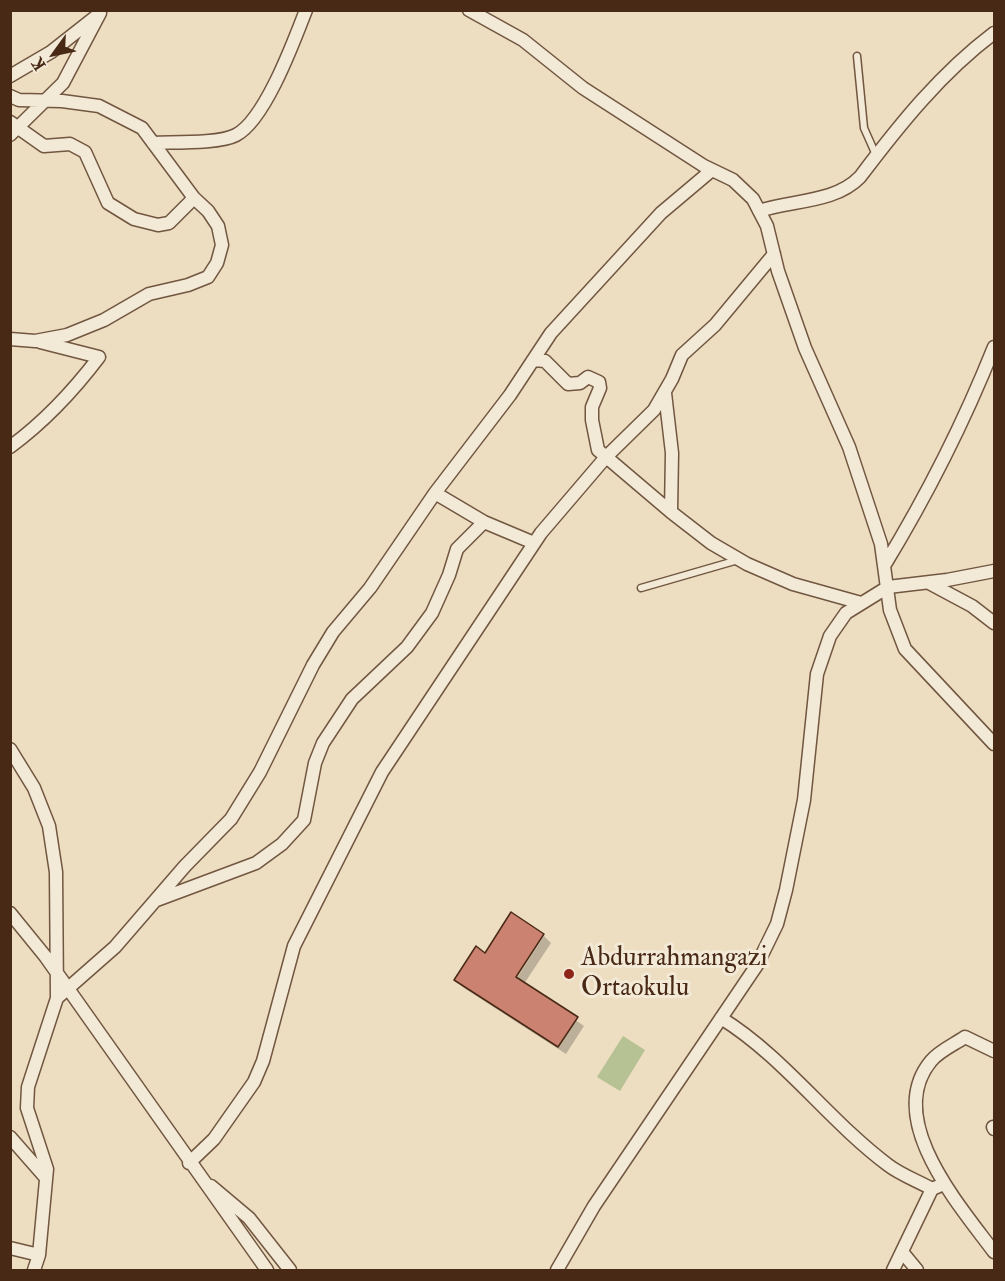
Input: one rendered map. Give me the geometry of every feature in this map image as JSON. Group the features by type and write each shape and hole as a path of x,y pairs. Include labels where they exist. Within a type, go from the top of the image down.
{"street":[{"path":"153,143 196,142 236,135 255,117 273,86 306,10"},
{"path":"469,10 523,40 583,88 712,170 733,180 753,199 766,226 805,348 849,447 881,544 890,610 905,648 994,744"},
{"path":"102,12 63,83 13,128 44,146 70,144 85,152 108,203 134,219 158,225 169,223 194,198"},
{"path":"10,76 51,52 102,12"},
{"path":"759,211 842,191 855,183 931,89 964,56 994,33"},
{"path":"10,96 99,106 142,128 194,198 208,211 218,226 222,245 217,263 208,277 188,285 149,294 104,320 67,335 35,341"},
{"path":"57,998 115,948 231,819 260,772 313,665 333,632 370,588 435,493 551,333 661,213 712,170"},
{"path":"193,1168 254,1082 263,1061 294,946 382,772 534,543 606,457 654,410 665,393 682,355 715,325 774,254"},
{"path":"10,339 35,341 99,357 82,380 37,426 10,447"},
{"path":"884,566 904,533 980,384 994,347"},
{"path":"533,360 545,361 568,384 580,383 588,377 599,382 600,388 592,407 593,433 598,450 711,543 739,560 793,584 861,603"},
{"path":"665,393 672,453 671,512"},
{"path":"435,493 484,522 534,543"},
{"path":"156,900 256,863 282,844 304,820 315,763 323,744 352,699 414,639 432,613 450,575 457,549 484,522"},
{"path":"557,1270 594,1206 760,959 777,924 804,801 820,661 837,624 861,603 888,587 994,571"},
{"path":"929,582 972,606 994,623"},
{"path":"10,749 34,788 49,825 56,872 57,998 28,1087 27,1108 47,1169 39,1255 34,1270"},
{"path":"10,914 57,974 267,1270"},
{"path":"721,1018 740,1030 773,1058 859,1142 890,1167 938,1187"},
{"path":"994,1051 965,1037 932,1060 919,1082 914,1102 938,1187 994,1252"},
{"path":"13,1143 46,1178"},
{"path":"193,1168 249,1218 290,1270"},
{"path":"893,1270 903,1253 906,1241 938,1187"},
{"path":"10,1248 39,1255"},
{"path":"903,1253 917,1270"}],"lane":[{"path":"857,56 864,128 876,155"},
{"path":"642,588 739,560"}],"green space":[{"path":"623,1036 645,1050 620,1091 597,1077"}],"building":[{"path":"511,912 544,934 516,977 578,1017 558,1047 454,980 476,946 485,953"}],"place":[{"name":"Abdurrahmangazi Ortaokulu","path":"569,974"}]}
